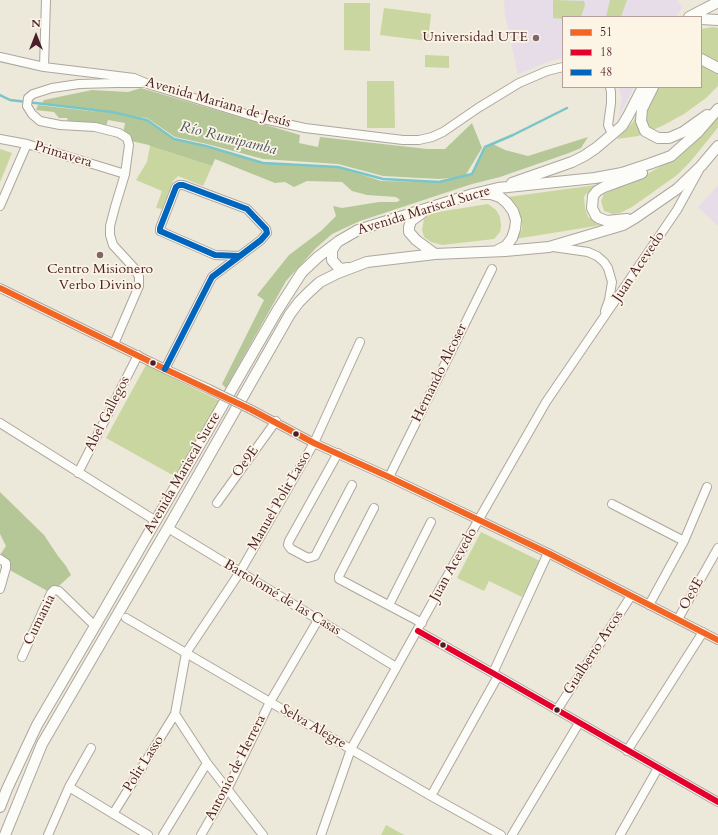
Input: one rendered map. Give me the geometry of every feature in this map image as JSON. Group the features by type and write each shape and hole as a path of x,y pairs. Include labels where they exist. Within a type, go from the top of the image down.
{"main road":[{"path":"690,16 718,2"},
{"path":"702,18 718,20"},
{"path":"702,60 718,68"},
{"path":"498,188 584,156 622,126 642,88"},
{"path":"652,88 642,109 641,121 645,131 658,138 669,138 683,132 718,108"},
{"name":"Avenida Mariscal Sucre","path":"0,807 37,725 277,311 302,272 318,257 339,241 358,230 473,194 498,188 563,182 615,175 671,156 698,132 718,108"},
{"name":"Avenida Mariscal Sucre","path":"5,835 42,744 168,528 290,314 299,302 320,282 348,268 368,262 435,254 488,252 549,247 623,225 677,189 717,148"},
{"path":"635,218 607,221 599,218 596,216 592,208 592,196 601,189 643,172 671,156"},
{"path":"473,194 491,194 500,197 508,203 516,220 512,238 506,246 499,250 488,252"},
{"path":"428,208 411,221 409,232 416,240 435,254"},
{"path":"339,241 332,250 332,260 338,267 342,269 348,268"}],"street":[{"path":"44,67 46,0"},
{"name":"Avenida Mariana de Jesús","path":"0,56 44,67 134,78 148,84 259,118 305,128 403,140 418,140 432,137 443,132 478,108 519,83 547,71 562,67"},
{"path":"114,344 139,286 139,277 135,269 113,245 110,235 110,226 125,174 129,145 127,138 119,133 95,127 60,125 40,121 32,114 28,102 38,92 52,88 79,84 148,84"},
{"path":"610,88 612,92 608,126 612,134"},
{"name":"Primavera","path":"0,139 27,144 125,174"},
{"path":"0,206 27,144"},
{"name":"Avenida Mariscal Sucre","path":"677,210 701,166"},
{"path":"165,369 212,277 240,256 266,236 266,229 247,209 184,185 179,185 176,187 160,231 215,255 240,256"},
{"name":"Juan Acevedo","path":"321,835 351,749 479,519 546,402 600,325 677,210"},
{"name":"Juan Acevedo","path":"549,247 588,252 597,256 608,268 612,282 611,292 600,325"},
{"name":"Hernando Alcoser","path":"389,477 492,269"},
{"path":"0,288 138,356 276,421 314,442 548,552 718,640"},
{"name":"Manuel Polit Lasso","path":"186,653 240,572 314,442 360,342"},
{"name":"Abel Gallegos","path":"78,473 138,356"},
{"name":"Oe9E","path":"217,503 276,421"},
{"path":"0,423 156,521"},
{"path":"338,453 289,541 288,545 291,549 308,558 314,556 352,485"},
{"path":"649,604 684,541 707,487"},
{"path":"612,504 684,541"},
{"path":"374,508 339,577 340,580 389,604 422,623"},
{"path":"389,604 431,522"},
{"name":"Bartolomé de las Casas","path":"168,528 396,667"},
{"name":"Oe8E","path":"678,619 718,548"},
{"path":"431,796 496,674 548,552"},
{"path":"0,560 6,563 0,588"},
{"name":"Cumania","path":"22,657 51,593 54,590 59,591 95,626"},
{"name":"Gualberto Arcos","path":"557,710 631,596"},
{"name":"Selva Alegre","path":"126,618 431,796 501,835"},
{"path":"270,702 318,620"},
{"path":"418,631 496,674 718,802"},
{"path":"628,751 703,632"},
{"name":"Polit Lasso","path":"114,814 176,714 186,653"},
{"name":"Antonio de Herrera","path":"201,835 227,790 270,702"},
{"path":"176,714 207,763 263,835"},
{"path":"512,835 579,723"},
{"path":"48,835 69,787 91,748"},
{"path":"163,835 207,763"},
{"path":"620,835 658,768"},
{"path":"69,787 148,835"}],"shaded area":[{"name":"Universidad UTE","path":"504,0 677,0 682,8 676,16 562,16 562,58 550,61 518,74 505,15"},
{"path":"618,88 634,88 618,119 622,97"},
{"path":"718,185 718,226 698,207"}],"green space":[{"path":"553,0 584,1 585,5 581,16 562,16 562,19 553,18"},
{"path":"610,0 627,0 621,16 606,16"},
{"path":"344,3 370,3 370,51 344,50"},
{"path":"384,8 431,14 428,41 380,35"},
{"path":"713,27 718,28 718,86 706,98 684,114 662,126 638,136 617,139 633,122 650,88 702,88 702,29"},
{"path":"425,55 449,56 449,68 425,67"},
{"path":"367,81 394,81 395,128 367,128"},
{"path":"141,88 300,135 299,143 318,147 320,137 427,149 445,149 472,123 482,148 465,176 472,174 484,149 493,144 505,150 528,156 588,137 581,148 569,153 500,177 472,184 360,221 332,234 316,248 286,281 226,388 222,384 264,300 257,295 289,255 321,231 336,216 333,206 342,208 379,202 397,202 400,200 396,197 367,195 352,191 342,182 307,181 294,187 285,182 275,183 215,159 212,166 149,145 131,141 123,134 125,123 108,120 105,129 69,124 67,118 59,118 54,112 36,110 38,105 98,112 42,103 44,100 92,90 128,92","holes":["120,114 147,118 175,137 263,159 338,164 383,176 439,179 461,177 439,182 381,181 338,167 263,163 205,146 174,139 145,120"]},
{"path":"718,116 718,127 716,130 690,162 677,175 632,207 620,213 613,214 604,211 601,201 604,194 651,172 664,164"},
{"path":"150,146 212,166 203,186 178,176 173,181 162,209 156,208 162,191 136,180 147,162"},
{"path":"0,149 12,153 0,182"},
{"path":"596,185 584,197 585,208 588,217 602,225 515,239 522,230 522,221 519,210 508,197"},
{"path":"488,204 496,210 500,217 500,232 494,239 442,245 431,242 424,237 422,230 424,219 432,213"},
{"path":"146,365 220,401 176,477 106,438"},
{"path":"0,492 44,535 71,575 51,593 6,568 0,559 0,555 6,546 0,534"},
{"path":"481,532 540,561 522,597 489,581 484,591 457,578"},
{"path":"386,825 404,835 381,835"}],"waterway":[{"name":"Río Rumipamba","path":"0,95 10,100 112,112 147,120 174,139 206,146 263,163 338,167 383,179 439,182 472,174 485,147 567,108"}],"transit line":[{"name":"48","path":"165,369 212,277 261,240 267,233 266,229 247,209 183,185 176,187 160,231 215,255 240,256"},
{"name":"51","path":"0,288 250,409 314,443 548,553 718,640"},
{"name":"18","path":"418,631 718,802"}],"place":[{"name":"Universidad UTE","path":"536,38"},
{"name":"Centro Misionero Verbo Divino","path":"100,255"}]}
